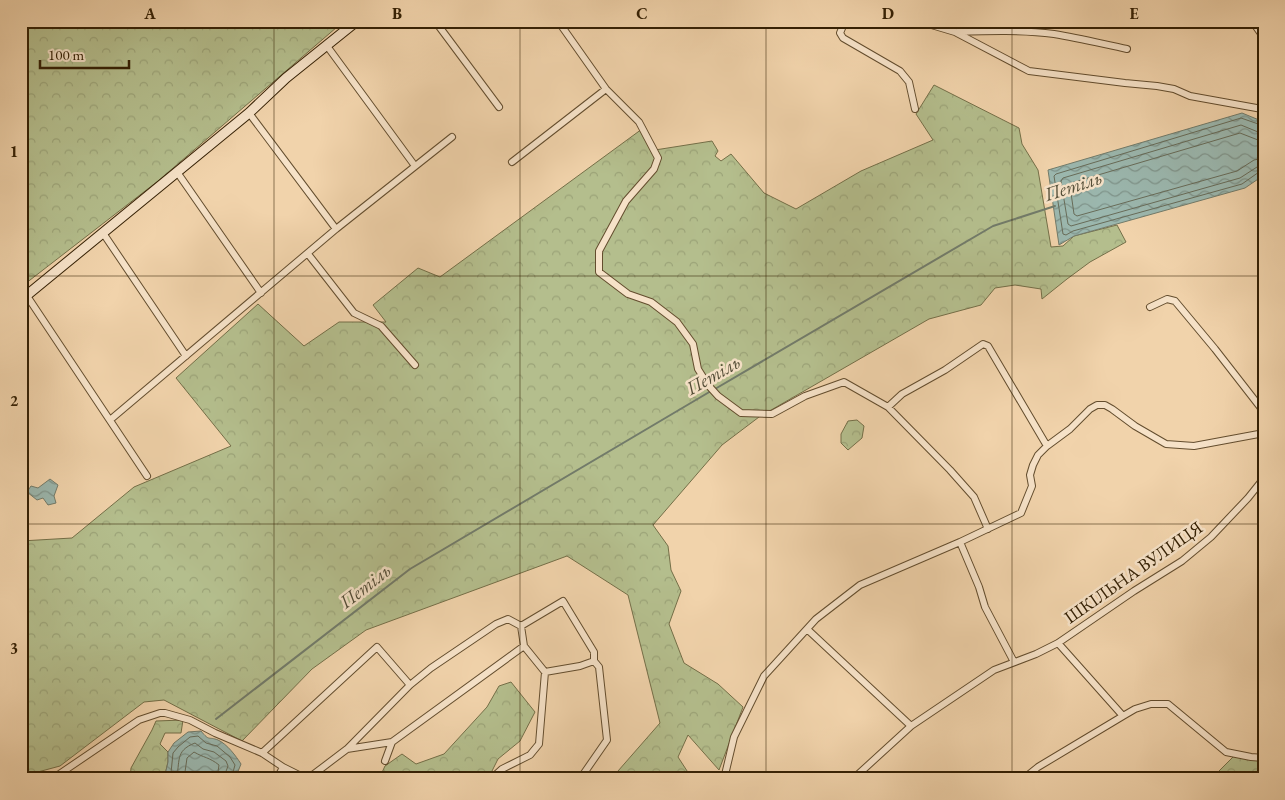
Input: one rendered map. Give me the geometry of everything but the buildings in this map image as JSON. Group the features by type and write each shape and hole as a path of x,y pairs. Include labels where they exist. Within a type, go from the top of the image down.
{"street":[{"path":"147,476 24,298 249,113 286,78 357,21"},
{"path":"435,21 498,107"},
{"path":"558,21 606,89 639,122 658,158 654,169 626,202 599,252 599,272 628,294 651,302 677,322 693,344 698,369 708,385 718,396 742,413 772,414 805,396 844,382 888,407 974,497 988,529"},
{"path":"845,21 840,33 843,38 900,72 909,82 915,109"},
{"path":"918,21 955,32 1029,70 1157,86 1174,89 1190,96 1263,110 1264,101"},
{"path":"1252,21 1264,38"},
{"path":"955,32 1003,31 1052,34 1126,49"},
{"path":"327,46 415,166"},
{"path":"512,162 606,89"},
{"path":"249,113 336,229"},
{"path":"110,420 336,229 452,137"},
{"path":"177,172 262,293"},
{"path":"103,233 186,356"},
{"path":"308,254 354,313 380,326 415,365"},
{"path":"1150,307 1167,299 1176,300 1264,412"},
{"path":"888,407 902,394 946,370 983,344 988,346 1047,446"},
{"path":"724,779 734,737 764,676 816,619 860,584 960,542 1021,513 1032,486 1030,475 1038,455 1097,405 1105,405 1135,426 1166,444 1194,446 1264,433"},
{"name":"ШКІЛЬНА ВУЛИЦЯ","path":"853,779 911,726 994,670 1036,654 1058,643 1182,561 1211,537 1264,478"},
{"path":"960,542 979,587 985,607 1014,662"},
{"path":"521,626 563,601 594,652 594,661 599,667 608,740 580,779"},
{"path":"44,779 58,776 139,720 160,713 190,720 262,753 303,777 310,776 347,749 410,685 431,668 496,624 508,620 521,626"},
{"path":"491,779 502,769 530,755 539,744 545,672 524,646 521,626"},
{"path":"807,629 911,726"},
{"name":"ШКІЛЬНА ВУЛИЦЯ","path":"1058,643 1123,716"},
{"path":"262,753 376,646 410,685"},
{"path":"347,749 392,742 524,646"},
{"path":"545,672 580,666 594,661"},
{"path":"1023,779 1038,767 1134,709 1151,704 1168,704 1226,752 1264,758"},
{"path":"385,761 392,742"},
{"path":"277,779 283,767"}],"green space":[{"path":"21,21 344,21 158,181 21,287"},
{"path":"934,85 1019,128 1022,144 1038,170 1051,247 1063,246 1074,236 1117,225 1126,242 1090,262 1042,299 1041,289 1015,285 995,288 981,305 929,319 759,417 722,445 653,525 668,546 671,570 681,591 669,624 684,663 718,684 743,707 719,770 688,735 678,757 691,777 690,779 611,779 660,723 628,595 567,556 366,630 312,669 242,741 164,700 144,702 60,766 21,775 21,541 72,538 134,487 231,446 176,378 258,304 304,346 339,322 386,322 373,305 418,268 440,277 642,129 655,150 712,141 718,151 715,156 721,161 731,154 764,193 796,209 861,171 933,140 916,114"},
{"path":"857,420 864,426 862,438 848,450 841,443 841,434 848,421"},
{"path":"511,682 535,712 520,741 498,759 488,779 379,779 385,766 402,754 416,764 444,754 487,707 499,686"},
{"path":"183,720 181,733 165,733 160,744 168,752 164,779 130,779 131,768 156,721"},
{"path":"1234,756 1264,762 1264,779 1211,779"}],"water":[{"path":"1242,113 1264,122 1264,175 1245,188 1074,236 1059,245 1048,170"},
{"path":"50,479 58,485 54,496 56,503 48,505 43,498 37,500 27,492 31,486 38,488"},
{"path":"201,731 208,738 225,744 237,757 241,764 235,779 164,779 168,752 174,743 188,732"}],"waterway":[{"name":"Петіль","path":"715,389 993,226 1055,206"},
{"name":"Петіль","path":"216,719 410,569 711,391"}]}
